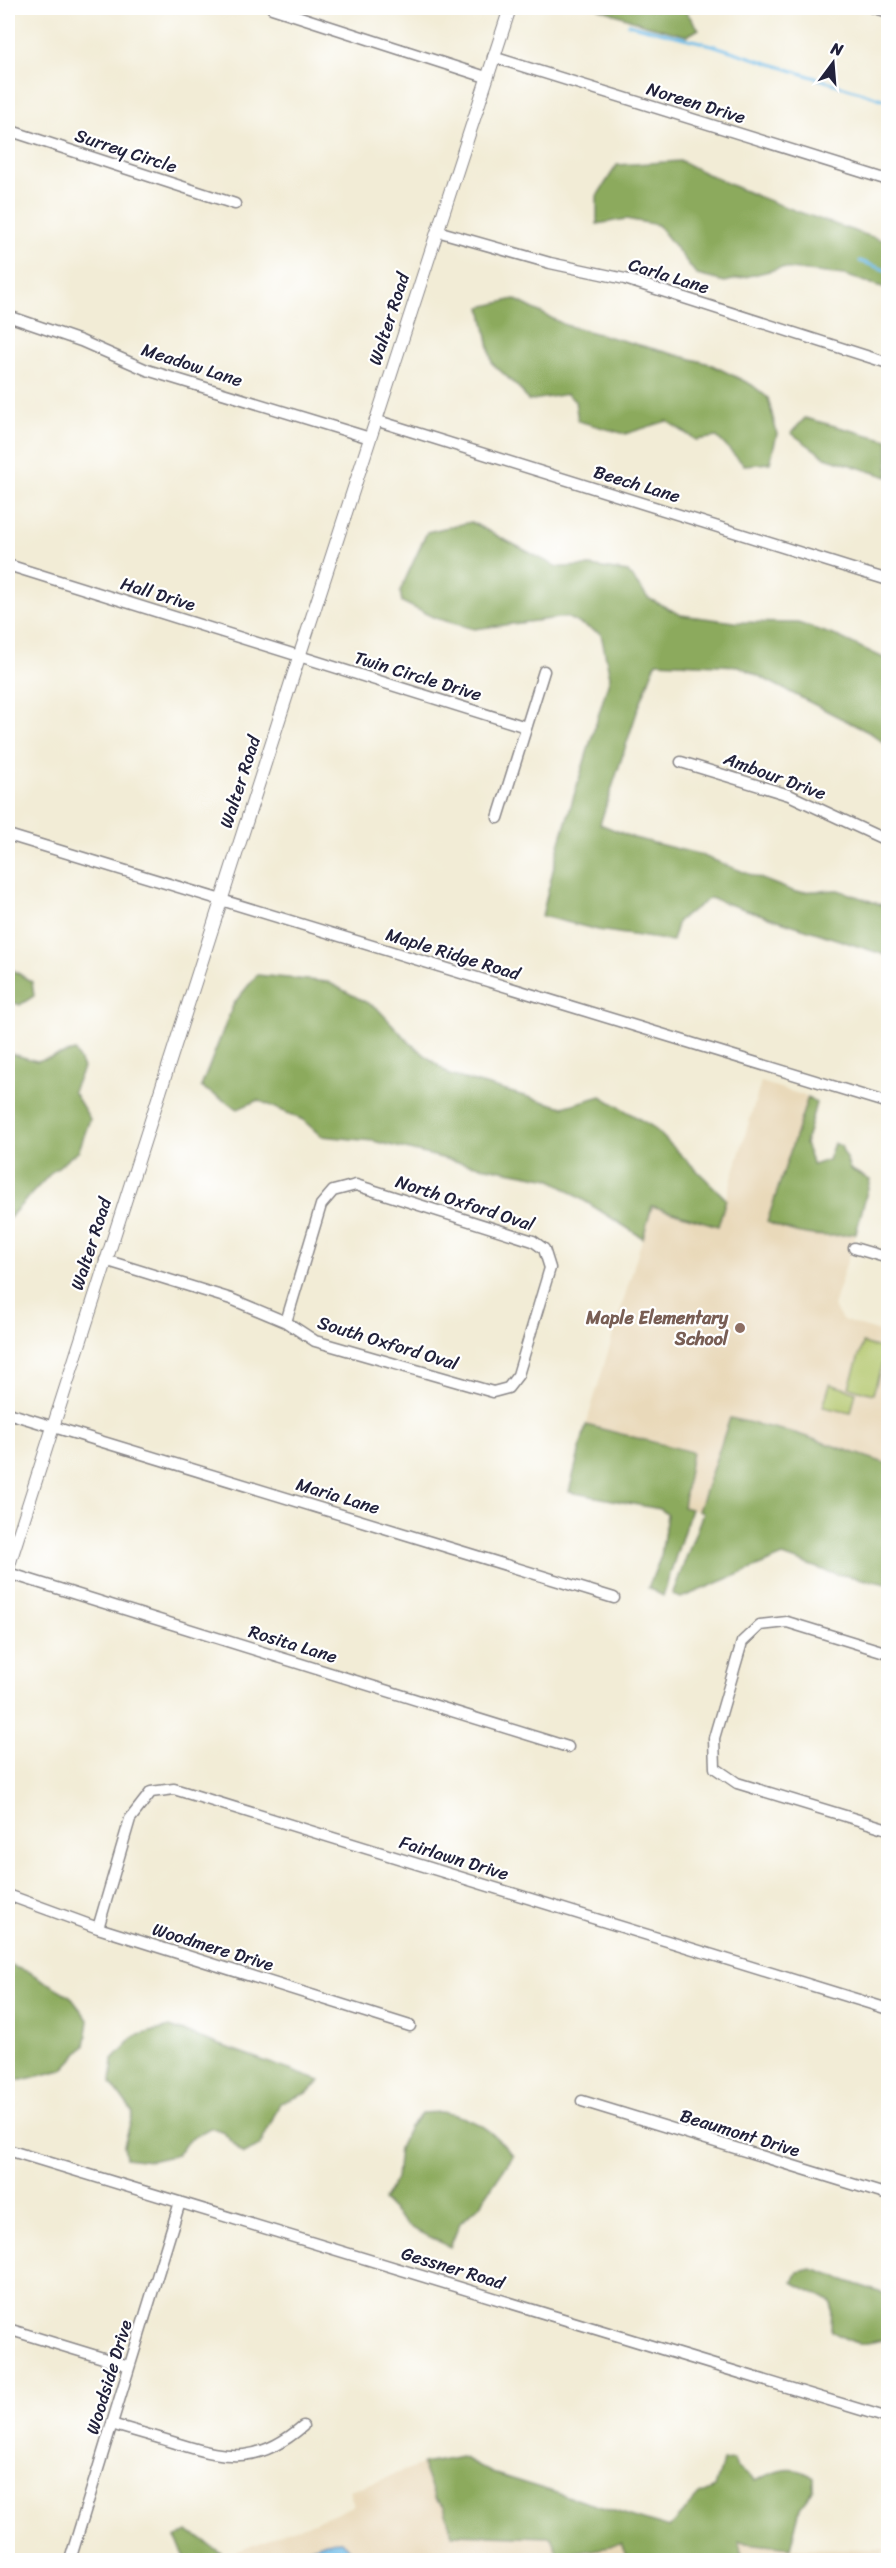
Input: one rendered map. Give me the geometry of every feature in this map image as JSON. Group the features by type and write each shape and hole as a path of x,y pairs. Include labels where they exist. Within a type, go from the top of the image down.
{"street":[{"path":"272,8 486,77"},
{"name":"Walter Road","path":"8,1568 375,420 510,8"},
{"path":"874,8 888,12"},
{"name":"Noreen Drive","path":"493,57 888,180"},
{"name":"Surrey Circle","path":"8,130 235,204"},
{"name":"Carla Lane","path":"437,231 550,263 625,279 888,363"},
{"name":"Meadow Lane","path":"8,316 81,341 147,370 370,438"},
{"name":"Beech Lane","path":"375,420 888,580"},
{"name":"Hall Drive","path":"8,565 300,654"},
{"name":"Twin Circle Drive","path":"300,654 526,727"},
{"path":"498,818 544,671"},
{"name":"Ambour Drive","path":"681,762 789,795 888,841"},
{"name":"Maple Ridge Road","path":"8,835 888,1103"},
{"name":"North Oxford Oval","path":"286,1322 321,1204 333,1191 356,1185 533,1241 544,1249 550,1268 518,1375 508,1388 493,1392"},
{"path":"854,1248 888,1258"},
{"name":"South Oxford Oval","path":"105,1260 231,1299 286,1322 315,1341 493,1392"},
{"name":"Maria Lane","path":"8,1413 614,1598"},
{"name":"Rosita Lane","path":"8,1573 568,1747"},
{"path":"888,1653 787,1622 760,1625 742,1642 714,1738 715,1768 737,1783 888,1829"},
{"name":"Fairlawn Drive","path":"98,1928 130,1819 151,1792 174,1790 888,2009"},
{"name":"Woodmere Drive","path":"8,1895 98,1928 410,2026"},
{"name":"Beaumont Drive","path":"582,2101 888,2195"},
{"name":"Gessner Road","path":"8,2150 888,2418"},
{"name":"Woodside Drive","path":"70,2560 180,2202"},
{"path":"8,2329 129,2366"},
{"path":"112,2424 198,2450 232,2457 259,2453 275,2447 303,2426"}],"shaded area":[{"name":"Maple Elementary School","path":"761,1082 808,1097 770,1210 856,1233 833,1306 842,1320 888,1335 888,1567 683,1507 692,1452 586,1425 652,1206 718,1225"},
{"path":"422,2464 435,2499 444,2507 452,2534 551,2537 558,2555 622,2544 629,2560 214,2560 335,2514 354,2505 349,2491"},
{"path":"737,2542 790,2548 884,2549 881,2560 745,2560"}],"green space":[{"path":"598,8 683,8 699,29 687,36 646,25"},
{"path":"681,161 757,196 888,242 888,289 844,275 781,268 725,282 697,275 658,225 626,219 597,224 597,196 617,165"},
{"path":"514,299 565,325 710,364 752,385 768,398 777,434 770,463 744,465 717,437 696,440 667,421 625,434 578,421 575,401 567,394 528,401 521,390 492,363 481,307"},
{"path":"805,418 888,440 888,477 825,457 791,433"},
{"path":"471,522 557,567 590,566 628,572 648,598 681,615 735,622 798,623 839,637 888,660 888,746 872,734 739,666 656,662 600,824 634,838 698,854 795,892 838,890 888,907 888,956 710,898 678,921 672,941 598,930 542,916 559,845 610,677 601,634 566,617 474,629 435,618 402,602 400,591 427,532"},
{"path":"8,967 32,982 34,996 20,1005 8,1001"},
{"path":"257,975 328,982 377,1008 409,1042 450,1075 563,1107 601,1096 653,1127 726,1199 718,1226 652,1206 643,1238 550,1179 454,1161 373,1141 321,1136 303,1120 258,1100 238,1109 201,1087 234,1003"},
{"path":"75,1051 83,1068 73,1091 90,1119 79,1150 52,1172 8,1219 8,1053 37,1061"},
{"path":"808,1097 816,1103 805,1144 813,1165 828,1160 834,1143 841,1146 850,1169 870,1180 856,1233 833,1236 810,1235 767,1222"},
{"path":"863,1343 886,1350 873,1394 849,1387"},
{"path":"830,1384 856,1392 851,1413 823,1407"},
{"path":"730,1418 795,1433 888,1464 888,1584 832,1573 783,1556 681,1598 672,1595 703,1513 698,1511"},
{"path":"586,1425 692,1452 683,1507 691,1509 663,1596 648,1588 661,1556 667,1514 660,1509 569,1492"},
{"path":"8,1965 29,1972 70,1996 89,2021 85,2046 62,2070 22,2080 8,2080"},
{"path":"170,2027 320,2081 307,2093 280,2103 260,2146 243,2154 224,2133 210,2128 190,2139 176,2155 150,2161 126,2158 124,2145 133,2113 111,2083 113,2059 135,2036"},
{"path":"441,2112 473,2121 482,2126 513,2156 479,2206 460,2223 450,2247 408,2226 383,2201 396,2178 399,2148 409,2127 422,2113"},
{"path":"812,2269 888,2295 888,2338 871,2343 859,2343 831,2331 832,2303 793,2282 798,2272"},
{"path":"462,2457 492,2473 669,2528 699,2495 715,2488 723,2461 733,2460 737,2468 755,2481 778,2471 793,2469 807,2473 814,2478 814,2489 800,2508 790,2548 738,2542 745,2560 629,2560 622,2544 558,2555 551,2537 452,2534 444,2507 435,2499 422,2464"},
{"path":"187,2532 200,2538 225,2556 214,2560 182,2560 185,2557 175,2538"}],"water":[{"path":"341,2541 351,2551 353,2560 276,2560 326,2542"}],"waterway":[{"path":"628,24 712,45 888,101"},
{"path":"860,261 888,271"}],"place":[{"name":"Maple Elementary School","path":"740,1328"}]}
